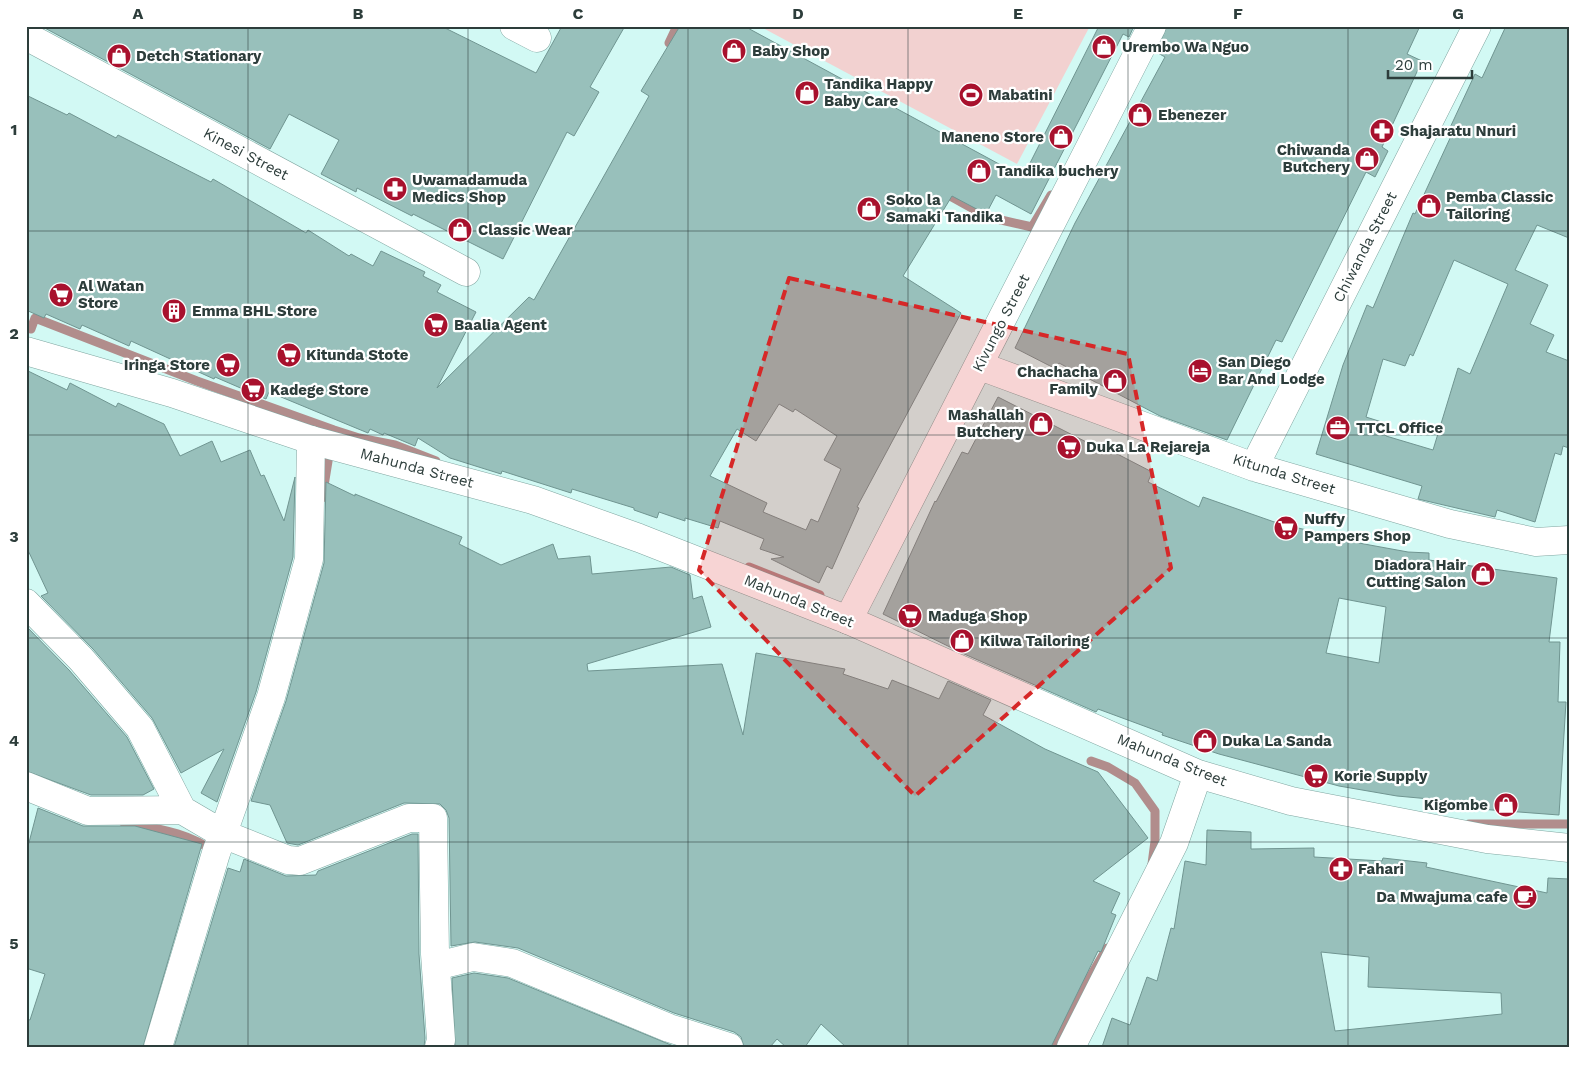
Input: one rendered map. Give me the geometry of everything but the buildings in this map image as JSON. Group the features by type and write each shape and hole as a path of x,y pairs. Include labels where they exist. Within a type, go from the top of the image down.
{"street":[{"name":"Kivungo Street","path":"848,620 980,366 1152,26"},
{"name":"Chiwanda Street","path":"1254,467 1477,26"},
{"name":"Kinesi Street","path":"26,36 466,272"},
{"name":"Mahunda Street","path":"26,351 172,393 311,440 533,500 639,538 848,620 1198,774 1301,803 1487,839 1569,848"},
{"name":"Kitunda Street","path":"980,366 1254,467 1450,524 1536,542 1569,540"},
{"path":"158,1047 223,834 271,697 309,559 311,440"},
{"path":"26,603 86,666 140,728 182,810"},
{"path":"1071,1047 1174,843 1198,774"},
{"path":"26,786 88,811 182,810 223,834 288,860 300,861 409,818 433,818 436,966 441,1040 439,1047"},
{"path":"436,966 473,956 512,962 669,1028 730,1047"}],"highlighted area":[{"path":"789,278 1128,354 1171,568 915,796 699,570"}],"shaded area":[{"name":"Mabatini","path":"759,26 1090,26 1017,164"}],"waterway":[{"path":"677,26 669,43 679,48"},
{"path":"943,192 988,217 1032,227 1051,195"},
{"path":"26,327 31,329 35,318 197,381 334,430 359,438 395,445 436,461"},
{"path":"322,498 330,449"},
{"path":"749,567 820,595"},
{"path":"1091,761 1108,767 1135,783 1155,811 1155,841 1152,864"},
{"path":"123,822 182,835 214,852"},
{"path":"1469,824 1569,824"},
{"path":"1054,1047 1075,1003 1107,948"}],"place":[{"name":"Urembo Wa Nguo","path":"1104,47"},
{"name":"Baby Shop","path":"734,51"},
{"name":"Detch Stationary","path":"119,56"},
{"name":"Tandika Happy Baby Care","path":"807,93"},
{"name":"Mabatini","path":"971,95"},
{"name":"Ebenezer","path":"1140,115"},
{"name":"Shajaratu Nnuri","path":"1382,131"},
{"name":"Maneno Store","path":"1061,137"},
{"name":"Chiwanda Butchery","path":"1367,159"},
{"name":"Tandika buchery","path":"979,171"},
{"name":"Uwamadamuda Medics Shop","path":"395,189"},
{"name":"Pemba Classic Tailoring","path":"1429,206"},
{"name":"Soko la Samaki Tandika","path":"869,209"},
{"name":"Classic Wear","path":"460,230"},
{"name":"Al Watan Store","path":"61,295"},
{"name":"Emma BHL Store","path":"174,311"},
{"name":"Baalia Agent","path":"436,325"},
{"name":"Kitunda Stote","path":"289,355"},
{"name":"Iringa Store","path":"228,365"},
{"name":"San Diego Bar And Lodge","path":"1200,371"},
{"name":"Chachacha Family","path":"1115,381"},
{"name":"Kadege Store","path":"253,390"},
{"name":"Mashallah Butchery","path":"1041,424"},
{"name":"TTCL Office","path":"1338,428"},
{"name":"Duka La Rejareja","path":"1069,447"},
{"name":"Nuffy Pampers Shop","path":"1286,528"},
{"name":"Diadora Hair Cutting Salon","path":"1483,574"},
{"name":"Maduga Shop","path":"910,616"},
{"name":"Kilwa Tailoring","path":"962,641"},
{"name":"Duka La Sanda","path":"1205,741"},
{"name":"Korie Supply","path":"1316,776"},
{"name":"Kigombe","path":"1506,805"},
{"name":"Fahari","path":"1341,869"},
{"name":"Da Mwajuma cafe","path":"1525,897"}]}
